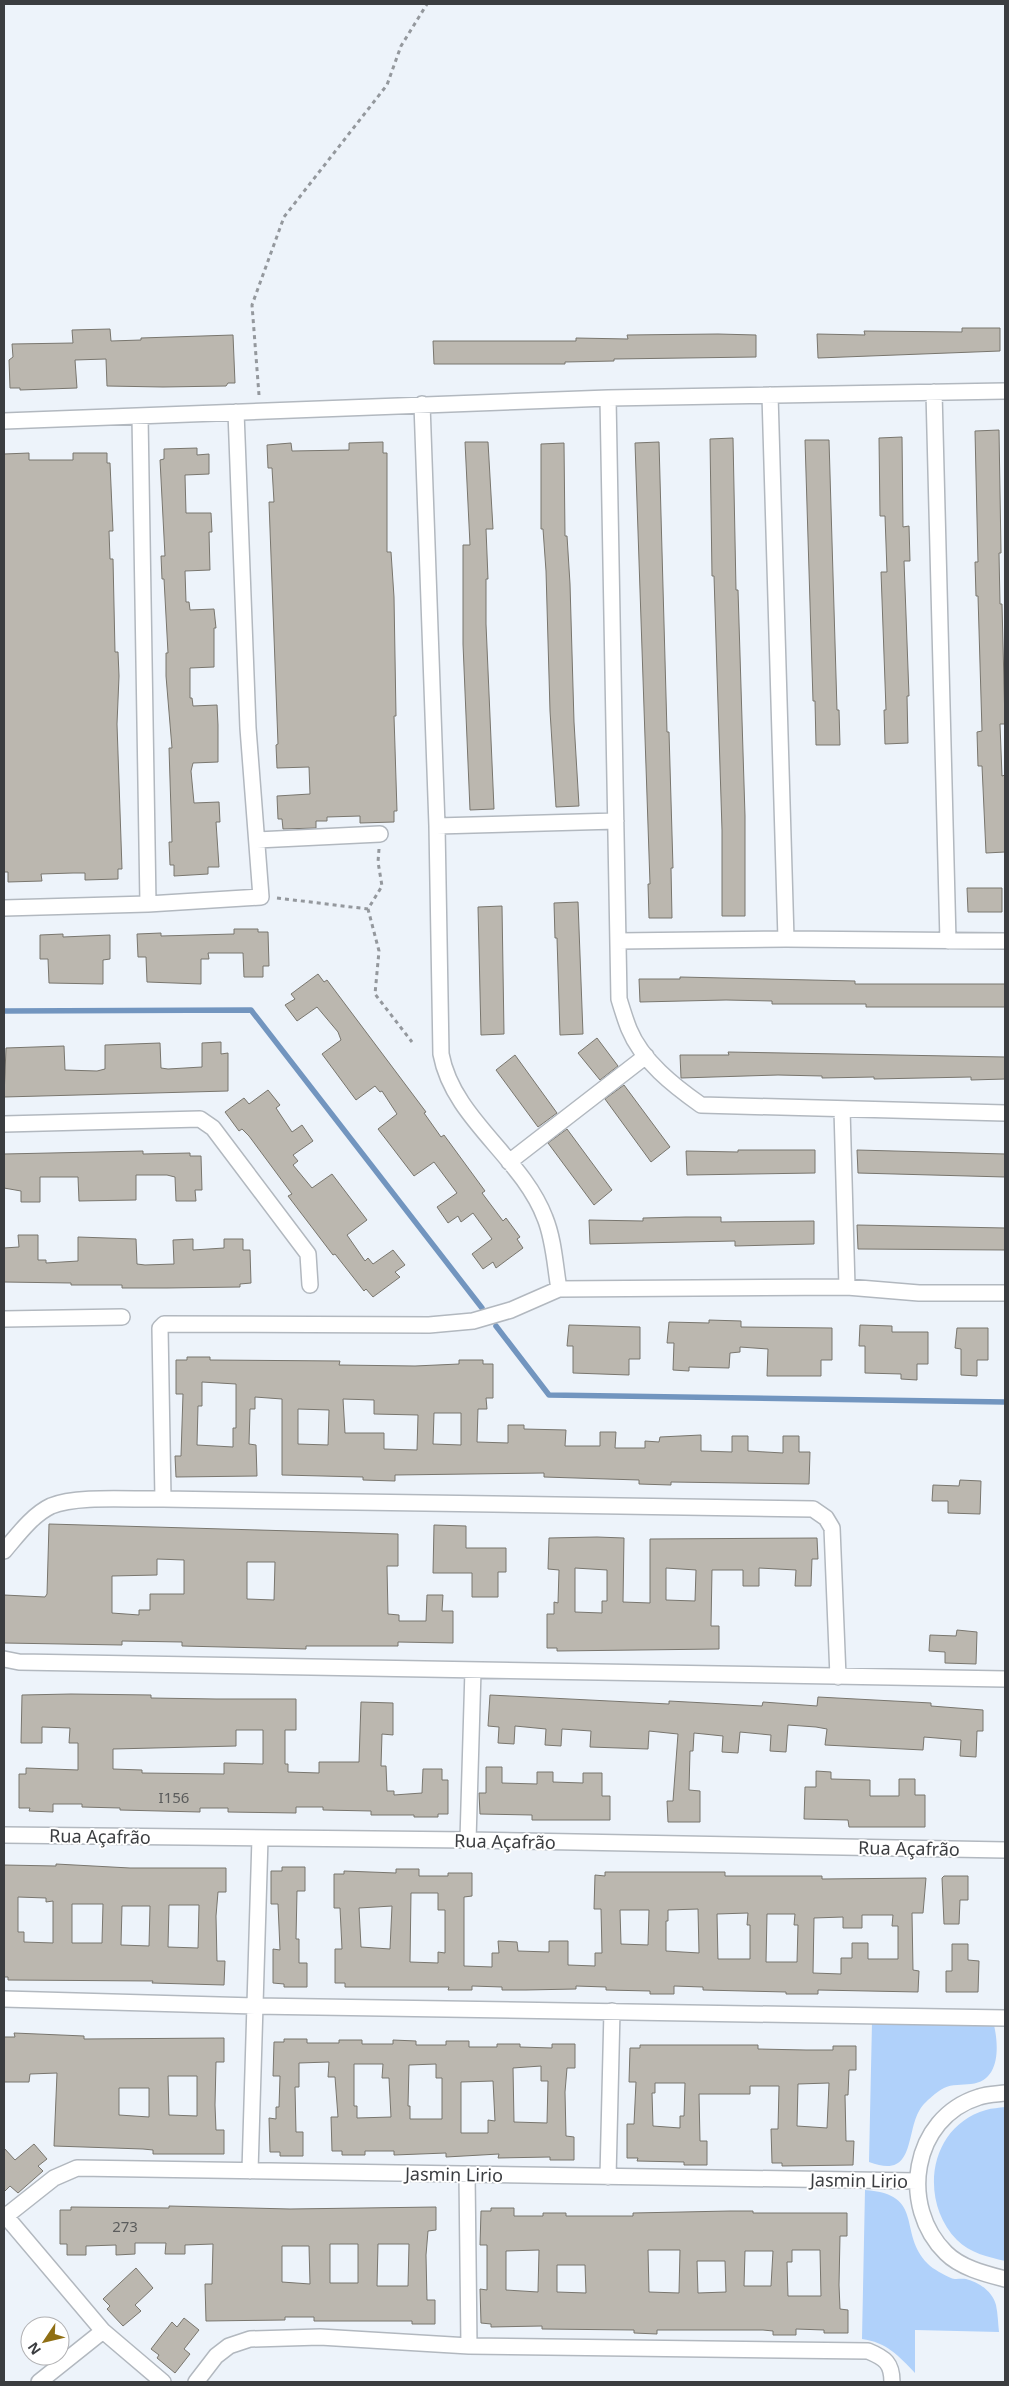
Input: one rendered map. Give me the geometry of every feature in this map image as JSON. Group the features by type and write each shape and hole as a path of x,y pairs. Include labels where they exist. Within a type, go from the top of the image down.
{"street":[{"path":"4,421 608,398 1005,391"},
{"path":"934,392 948,941"},
{"path":"770,395 786,939"},
{"path":"608,398 619,999 629,1030 646,1056 675,1087 701,1105 1005,1113"},
{"path":"422,404 437,826 441,1054 444,1072 457,1096 527,1185 545,1217 552,1240 559,1289"},
{"path":"4,908 148,904 261,896 248,728 236,412"},
{"path":"140,416 148,904"},
{"path":"437,826 616,821"},
{"path":"257,840 380,834"},
{"path":"618,941 786,939 1005,942"},
{"path":"509,1162 646,1056"},
{"path":"842,1109 847,1287"},
{"path":"4,1124 200,1119 213,1128 308,1254 310,1285"},
{"path":"163,1500 160,1328 164,1324 429,1325 473,1321 511,1310 559,1289 847,1287 919,1293 1005,1293"},
{"path":"4,1319 122,1318"},
{"path":"4,1551 31,1521 50,1506 71,1501 163,1500 813,1509 826,1518 832,1528 838,1677"},
{"path":"4,1659 19,1662 1005,1679"},
{"path":"468,1840 473,1670"},
{"name":"Rua Açafrão","path":"4,1836 468,1840 1005,1850"},
{"path":"250,2171 260,1838"},
{"path":"4,1999 255,2006 1005,2018"},
{"path":"608,2177 612,2011"},
{"path":"1005,2093 978,2097 952,2111 932,2131 920,2154 917,2181 920,2206 928,2231 947,2255 978,2272 1005,2279"},
{"name":"Jasmin Lirio","path":"5,2215 54,2178 77,2168 917,2181"},
{"path":"467,2174 469,2346"},
{"path":"5,2215 103,2331 163,2382"},
{"path":"39,2382 103,2331"},
{"path":"196,2382 216,2356 229,2346 250,2339 320,2337 469,2346 868,2351 882,2356 892,2370 892,2382"}],"path":[{"path":"260,411 252,305 284,217 386,85 401,46 428,4"},
{"path":"380,834 378,862 382,886 368,909 378,951 375,994 412,1042"},
{"path":"261,896 368,909"}],"shaded area":[{"path":"872,2022 994,2025 997,2043 995,2062 988,2077 981,2082 947,2087 932,2096 919,2111 904,2157 896,2164 885,2166 869,2162"},
{"path":"1005,2107 1005,2261 973,2251 957,2240 945,2224 937,2205 934,2186 936,2166 941,2148 952,2131 967,2119 986,2110"},
{"path":"865,2190 884,2193 896,2199 904,2207 919,2252 930,2266 951,2278 976,2282 989,2292 996,2305 999,2332 915,2330 915,2373 892,2351 878,2343 862,2339"}],"building":[{"path":"962,328 1000,328 1000,351 818,358 817,334 865,335 864,331 962,332"},
{"path":"110,329 111,341 141,340 141,338 233,335 235,383 228,383 226,386 107,386 106,359 75,360 77,388 20,390 20,388 10,388 9,360 13,357 12,344 73,343 72,330"},
{"path":"627,335 756,335 756,357 614,359 614,361 565,362 565,364 434,364 433,341 576,341 576,338 628,339"},
{"path":"999,430 1000,604 1002,604 1005,724 1000,724 1002,776 1005,775 1005,852 986,853 982,766 978,766 977,732 982,731 978,596 976,596 975,562 978,562 975,431"},
{"path":"902,437 903,527 909,526 910,561 904,561 909,696 907,696 908,743 885,744 884,710 886,710 881,572 887,572 885,516 880,516 879,438"},
{"path":"733,438 736,590 738,590 745,816 745,916 722,916 722,830 714,576 712,576 710,439"},
{"path":"805,440 829,440 837,710 839,710 840,745 816,745"},
{"path":"383,442 383,453 387,453 387,552 391,552 394,597 396,716 394,716 397,811 394,811 394,822 360,823 360,816 327,817 327,821 316,821 316,828 283,829 282,819 278,819 277,796 310,794 309,767 277,768 276,745 278,744 269,502 274,502 272,468 268,468 267,445 291,443 292,451 349,450 349,443"},
{"path":"465,442 488,442 493,529 486,529 488,579 486,579 486,624 494,809 470,810 463,644 463,545 470,545"},
{"path":"659,442 667,732 669,732 673,868 671,868 672,918 649,918 648,884 650,884 635,443"},
{"path":"564,443 565,536 567,536 570,584 574,722 579,806 556,807 550,711 546,571 543,529 541,529 541,444"},
{"path":"197,448 197,455 209,454 209,474 185,475 186,513 211,513 212,532 209,532 210,570 185,571 186,602 189,602 190,610 214,609 216,628 214,628 214,667 190,668 190,698 192,698 193,706 217,705 218,762 193,763 191,771 194,803 219,802 220,822 216,822 219,867 208,867 208,874 174,876 174,865 170,865 169,842 172,842 169,748 172,748 166,676 166,653 168,653 161,556 165,556 160,460 164,459 164,449"},
{"path":"29,453 29,460 73,460 73,453 107,453 107,463 110,463 113,531 109,531 110,559 113,559 115,652 118,652 119,676 117,724 122,869 118,869 118,879 85,880 85,873 73,873 41,874 42,881 8,882 8,872 4,872 4,454"},
{"path":"967,888 1002,888 1002,912 968,912"},
{"path":"578,902 583,1034 560,1035 554,903"},
{"path":"502,906 504,1034 481,1035 478,907"},
{"path":"234,929 258,929 258,932 268,932 269,966 263,966 263,977 244,977 243,953 208,953 209,959 201,959 201,984 147,982 146,957 138,957 137,934 161,933 161,936 234,934"},
{"path":"63,934 63,937 110,935 110,959 103,960 103,984 49,983 48,959 40,959 40,935"},
{"path":"318,974 324,982 327,980 426,1112 424,1113 441,1137 444,1135 485,1191 482,1193 503,1221 506,1218 520,1237 517,1239 523,1248 496,1268 493,1262 483,1269 472,1254 492,1239 473,1213 461,1222 458,1216 448,1223 437,1207 457,1193 434,1162 414,1176 378,1129 397,1114 382,1091 380,1092 375,1086 356,1100 322,1054 341,1040 338,1032 317,1007 297,1021 285,1005 295,999 291,994"},
{"path":"680,977 855,981 855,984 1005,984 1005,1007 866,1007 866,1004 772,1004 772,1001 726,1000 640,1002 639,979 680,979"},
{"path":"597,1038 618,1066 600,1080 578,1053"},
{"path":"221,1042 221,1054 228,1053 228,1091 4,1097 6,1048 64,1046 65,1070 97,1071 105,1069 105,1045 160,1043 161,1068 168,1069 202,1067 202,1043"},
{"path":"728,1052 1005,1057 1005,1079 971,1080 971,1077 874,1079 874,1077 822,1078 822,1076 778,1075 681,1078 680,1055 729,1055"},
{"path":"515,1055 557,1113 538,1127 496,1070"},
{"path":"624,1085 670,1147 651,1162 605,1099"},
{"path":"268,1090 280,1105 276,1108 292,1132 302,1125 313,1141 293,1155 298,1161 293,1165 312,1188 332,1174 367,1220 347,1235 365,1261 368,1258 373,1264 393,1250 405,1265 395,1272 400,1277 373,1297 366,1289 364,1291 335,1254 333,1255 288,1196 292,1194 249,1136 242,1129 239,1131 225,1112 244,1098 249,1104"},
{"path":"567,1129 612,1190 594,1205 548,1143"},
{"path":"738,1150 815,1150 815,1173 687,1175 686,1151 738,1152"},
{"path":"857,1150 1005,1154 1005,1177 858,1173"},
{"path":"143,1151 143,1154 190,1153 190,1156 201,1156 202,1190 195,1190 196,1201 176,1201 175,1177 167,1175 136,1175 136,1200 79,1201 78,1177 40,1177 40,1202 21,1202 21,1191 4,1188 4,1154"},
{"path":"721,1217 721,1222 814,1221 814,1244 735,1246 735,1241 590,1244 589,1220 643,1221 643,1218"},
{"path":"857,1225 1005,1228 1005,1250 858,1249"},
{"path":"18,1235 38,1235 38,1260 46,1260 46,1263 78,1261 78,1237 136,1239 137,1264 145,1265 174,1264 173,1240 193,1239 193,1250 224,1248 224,1239 243,1239 243,1250 250,1250 251,1283 240,1284 240,1287 122,1288 122,1285 4,1282 4,1248 19,1247"},
{"path":"709,1320 741,1321 741,1327 832,1328 832,1360 821,1360 821,1376 767,1376 768,1349 740,1347 740,1352 730,1353 729,1368 689,1367 689,1371 673,1370 674,1343 667,1343 669,1322 709,1323"},
{"path":"569,1325 640,1327 640,1359 629,1359 629,1375 573,1373 573,1346 567,1346"},
{"path":"860,1325 892,1326 892,1332 928,1332 928,1364 917,1364 917,1380 901,1379 901,1374 865,1373 865,1346 859,1346"},
{"path":"957,1328 988,1328 988,1360 977,1360 977,1376 961,1375 961,1349 955,1348"},
{"path":"187,1357 210,1357 210,1360 340,1361 339,1365 415,1366 459,1364 459,1360 483,1360 483,1364 493,1364 493,1398 486,1398 487,1409 478,1409 477,1442 508,1443 508,1425 524,1425 524,1429 566,1430 565,1446 600,1446 600,1432 616,1432 615,1448 645,1448 645,1441 659,1442 660,1437 701,1435 701,1451 732,1452 732,1436 748,1436 748,1451 783,1453 783,1436 799,1436 799,1452 810,1452 809,1484 671,1482 671,1485 639,1484 639,1480 544,1477 544,1473 395,1475 395,1481 363,1480 363,1477 282,1475 282,1399 255,1397 255,1409 250,1409 249,1444 256,1445 257,1476 176,1477 175,1456 181,1456 183,1394 176,1394 176,1360 187,1360","holes":["202,1382 236,1384 236,1428 233,1428 233,1447 197,1445 198,1406 202,1406","343,1399 374,1400 374,1414 418,1415 417,1450 384,1449 384,1433 345,1433","298,1409 329,1410 328,1445 298,1444","434,1413 461,1413 461,1445 433,1444"]},
{"path":"960,1480 981,1481 980,1514 948,1513 948,1501 932,1501 933,1485 959,1486"},
{"path":"49,1524 398,1534 398,1566 387,1566 388,1614 399,1615 399,1621 426,1621 427,1595 443,1595 442,1611 453,1611 453,1643 398,1642 398,1646 306,1646 306,1649 182,1646 182,1642 122,1641 122,1645 4,1643 4,1595 45,1597 47,1594","holes":["157,1559 184,1560 184,1594 150,1594 150,1610 139,1610 139,1615 112,1613 112,1576 157,1575","247,1562 275,1562 274,1600 247,1599"]},
{"path":"434,1525 466,1526 466,1548 506,1548 506,1572 498,1572 498,1597 472,1597 472,1573 433,1573"},
{"path":"549,1538 624,1538 623,1602 650,1603 650,1539 817,1538 818,1559 812,1559 811,1586 795,1586 796,1570 759,1568 759,1586 743,1586 743,1570 712,1570 711,1626 719,1626 719,1649 557,1651 557,1648 547,1648 547,1614 554,1614 554,1602 558,1603 559,1570 548,1569","holes":["575,1568 607,1570 607,1601 602,1601 602,1613 575,1612","666,1568 696,1570 695,1601 666,1600"]},
{"path":"957,1630 977,1632 976,1664 945,1663 945,1652 929,1651 930,1635 956,1636"},
{"path":"22,1695 151,1695 151,1698 296,1699 296,1730 285,1730 285,1764 288,1764 288,1772 319,1773 319,1762 359,1762 361,1702 393,1703 393,1735 382,1734 381,1766 386,1766 387,1791 394,1791 394,1795 422,1793 423,1769 442,1769 442,1780 448,1780 448,1814 438,1814 438,1817 371,1815 371,1811 323,1810 323,1807 296,1807 296,1813 228,1812 228,1808 200,1808 200,1812 120,1810 120,1808 82,1807 82,1804 53,1804 53,1812 29,1811 30,1808 19,1808 19,1774 26,1774 26,1768 78,1770 78,1743 69,1743 70,1728 42,1727 42,1743 21,1743","holes":["236,1730 263,1730 263,1764 224,1763 224,1774 142,1773 142,1770 113,1769 113,1749 236,1746"]},
{"path":"490,1695 669,1704 669,1701 762,1706 763,1702 817,1706 818,1697 931,1703 931,1706 983,1710 983,1731 977,1731 976,1757 960,1756 961,1740 924,1737 923,1750 825,1745 827,1729 788,1725 786,1752 770,1751 771,1735 740,1732 738,1753 722,1752 723,1736 694,1733 693,1751 690,1751 689,1790 700,1791 700,1822 668,1822 667,1801 673,1801 678,1734 649,1731 648,1749 590,1747 591,1731 562,1729 561,1746 545,1745 546,1729 515,1726 514,1744 498,1743 499,1727 488,1726"},
{"path":"486,1767 502,1767 502,1783 537,1784 537,1772 553,1772 553,1782 583,1783 583,1773 602,1773 602,1796 610,1796 610,1820 532,1820 532,1815 480,1814 479,1793 486,1793"},
{"path":"816,1771 831,1772 831,1779 870,1780 870,1796 899,1796 899,1779 915,1779 915,1795 925,1795 925,1827 849,1827 848,1820 804,1819 805,1787 816,1787"},
{"path":"56,1864 130,1868 226,1868 226,1892 218,1892 216,1916 217,1961 225,1961 224,1985 152,1983 153,1981 8,1980 8,1977 4,1977 4,1865 56,1866","holes":["18,1897 46,1898 46,1902 53,1901 53,1943 24,1942 24,1932 18,1932","72,1904 103,1904 102,1943 72,1943","169,1905 199,1905 198,1948 168,1947","122,1906 150,1906 149,1946 121,1945"]},
{"path":"282,1867 305,1867 305,1891 297,1891 296,1939 299,1939 299,1963 307,1963 307,1987 284,1987 284,1984 273,1983 273,1949 280,1950 278,1904 271,1904 271,1871 282,1871"},
{"path":"396,1869 419,1869 419,1876 448,1876 448,1873 472,1873 472,1896 464,1897 464,1966 492,1967 492,1953 499,1953 498,1941 517,1942 518,1951 549,1952 549,1941 568,1941 568,1965 595,1966 595,1953 602,1953 601,1909 594,1909 595,1875 605,1876 605,1872 725,1872 725,1876 822,1876 822,1879 926,1878 923,1913 912,1913 913,1970 919,1971 918,1992 818,1990 818,1994 786,1994 786,1992 703,1990 703,1987 674,1986 674,1994 650,1994 650,1991 606,1990 606,1987 576,1986 576,1989 502,1990 502,1987 472,1986 472,1990 448,1990 449,1987 345,1987 345,1983 335,1983 335,1949 342,1949 340,1908 334,1908 334,1874 344,1874 344,1871 396,1873","holes":["411,1893 438,1893 438,1910 445,1910 445,1953 438,1952 438,1963 410,1962","392,1906 390,1949 361,1947 359,1908","698,1909 699,1953 666,1951 666,1921 668,1921 668,1910","620,1910 649,1910 648,1945 621,1944","748,1913 747,1925 750,1925 750,1959 718,1959 717,1914","767,1914 795,1914 794,1925 798,1925 797,1962 766,1962","862,1915 893,1915 892,1926 898,1926 898,1959 868,1959 868,1943 852,1943 852,1958 841,1958 841,1974 813,1973 814,1918 843,1917 843,1928 862,1928"]},
{"path":"944,1876 968,1876 968,1900 960,1900 959,1924 944,1924 942,1878"},
{"path":"952,1944 968,1944 968,1960 979,1961 978,1992 946,1992 946,1971 952,1971"},
{"path":"14,2033 84,2036 84,2039 224,2038 224,2062 216,2062 215,2105 216,2130 224,2130 224,2154 153,2154 153,2150 143,2149 54,2146 57,2073 30,2074 29,2082 4,2082 4,2037 15,2037","holes":["168,2076 197,2076 197,2116 169,2115","119,2088 149,2088 149,2117 119,2115"]},
{"path":"284,2039 307,2039 307,2043 339,2043 339,2040 362,2040 362,2044 393,2044 393,2040 416,2041 416,2045 446,2045 446,2041 469,2041 469,2047 497,2047 497,2044 520,2044 520,2047 552,2048 552,2044 575,2044 575,2068 567,2068 565,2092 566,2136 574,2137 574,2160 550,2160 550,2157 498,2158 499,2154 446,2157 446,2153 394,2155 394,2151 365,2151 365,2155 342,2155 342,2151 332,2151 331,2117 338,2117 335,2077 328,2077 329,2062 299,2063 299,2087 295,2087 296,2132 303,2132 303,2156 280,2156 280,2152 270,2152 269,2118 276,2119 276,2107 279,2107 280,2076 273,2076 274,2042 284,2042","holes":["354,2064 383,2064 382,2078 389,2078 391,2117 357,2118 357,2106 354,2106","436,2064 436,2078 442,2078 442,2119 410,2119 410,2106 408,2106 409,2065","541,2066 541,2081 548,2081 547,2123 514,2122 513,2068","493,2081 495,2121 488,2120 488,2133 461,2133 461,2082"]},
{"path":"640,2045 758,2045 758,2049 833,2050 833,2046 856,2046 856,2070 849,2070 848,2095 845,2095 846,2141 854,2141 853,2165 782,2166 782,2163 772,2163 771,2129 778,2129 779,2086 750,2086 750,2094 699,2094 700,2141 707,2141 707,2165 684,2165 684,2162 637,2161 638,2158 627,2158 627,2124 634,2124 636,2082 629,2082 630,2048 640,2048","holes":["655,2083 685,2083 684,2116 680,2116 680,2128 653,2126 652,2093 655,2093","829,2083 827,2128 797,2126 798,2084"]},
{"path":"34,2144 47,2159 38,2166 43,2171 18,2193 10,2186 4,2192 4,2148 15,2160"},
{"path":"169,2206 290,2209 436,2207 436,2230 428,2231 426,2255 427,2300 435,2300 435,2324 412,2324 412,2321 314,2321 314,2317 285,2317 285,2320 206,2321 205,2284 212,2284 213,2244 185,2245 185,2254 165,2254 166,2243 135,2243 135,2254 116,2255 116,2245 86,2246 86,2255 67,2255 67,2244 60,2244 60,2210 71,2210 71,2207 169,2208","holes":["330,2244 358,2244 358,2283 330,2283","378,2244 409,2244 408,2286 377,2286","282,2246 309,2246 310,2284 282,2282"]},
{"path":"491,2208 514,2208 514,2216 543,2216 543,2213 566,2213 566,2216 633,2216 633,2213 730,2211 753,2211 753,2213 847,2213 847,2236 840,2236 839,2285 840,2309 848,2310 848,2333 824,2333 824,2330 796,2329 796,2335 773,2335 773,2331 763,2330 657,2330 657,2334 634,2333 634,2330 542,2329 542,2326 491,2327 491,2324 481,2323 480,2289 487,2290 487,2245 480,2245 481,2211 491,2211","holes":["539,2250 538,2292 506,2290 506,2251","648,2250 680,2250 679,2293 649,2292","792,2250 820,2250 821,2296 788,2296 787,2262 792,2262","745,2251 773,2251 771,2286 744,2286","697,2261 725,2261 726,2292 698,2293","557,2265 585,2265 586,2293 557,2292"]},
{"path":"136,2268 153,2288 135,2305 141,2311 123,2326 107,2309 110,2306 103,2299"},
{"path":"184,2318 199,2330 184,2349 190,2354 175,2373 157,2358 159,2355 151,2349 172,2322 177,2327"}],"waterway":[{"path":"4,1011 251,1010 482,1308"},
{"path":"496,1326 549,1395 1005,1402"}]}
